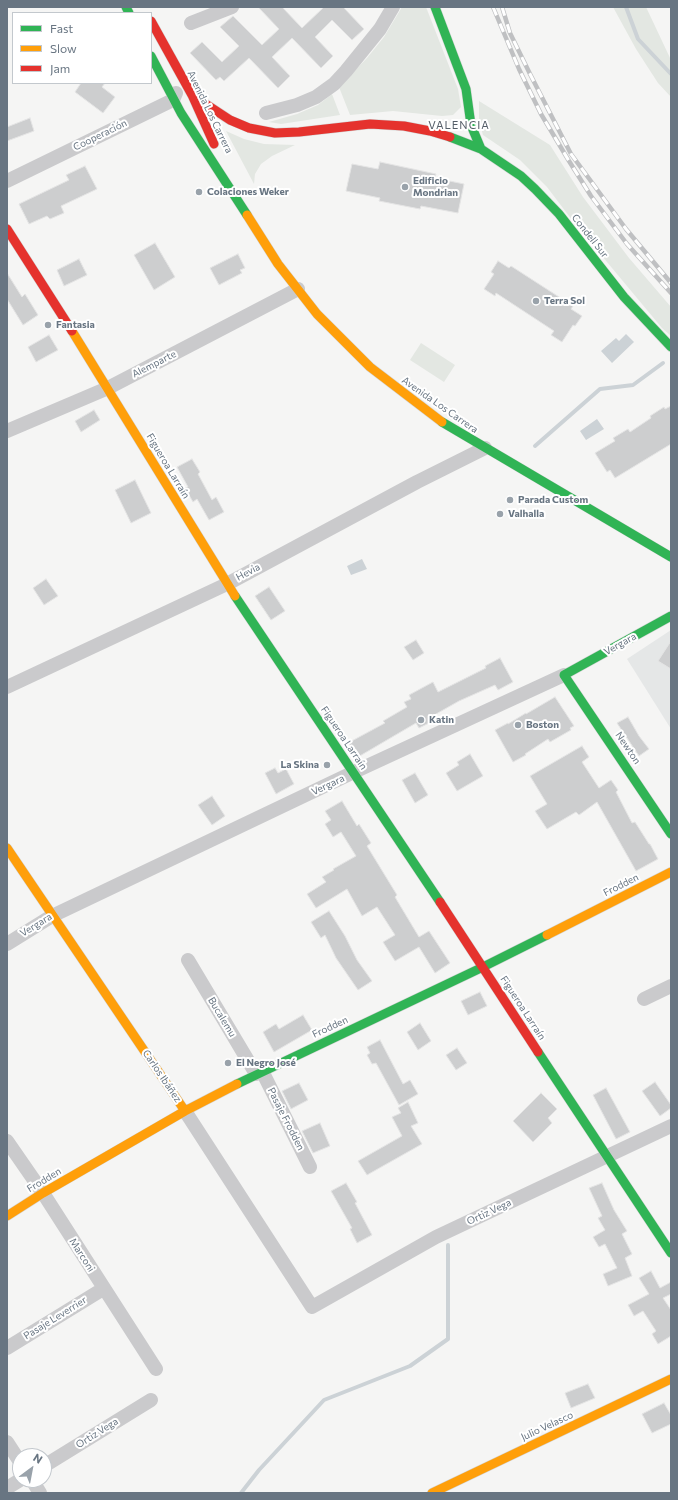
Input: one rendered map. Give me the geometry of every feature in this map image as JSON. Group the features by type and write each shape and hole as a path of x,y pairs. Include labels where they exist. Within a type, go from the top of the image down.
{"street":[{"path":"191,23 232,7"},
{"path":"266,113 297,106 316,97 334,84 380,29 393,7"},
{"path":"435,7 466,89 471,125 481,149"},
{"name":"Avenida Los Carrera","path":"152,23 182,80 192,95 246,215"},
{"name":"Avenida Los Carrera","path":"152,58 173,100 270,252 317,314 370,367 436,418 671,557"},
{"path":"173,100 182,80"},
{"path":"192,95 230,120 249,128 275,133 299,132 370,124 404,126 430,130 447,126"},
{"name":"Cooperación","path":"7,181 173,100"},
{"path":"461,119 468,111"},
{"name":"Condell Sur","path":"430,130 463,141 481,149 520,176 535,189 559,214 624,297 671,347"},
{"name":"Figueroa Larraín","path":"7,229 108,388 227,584 354,772 671,1253"},
{"name":"Alemparte","path":"7,431 108,388 298,289"},
{"name":"Hevia","path":"7,687 227,584 410,486 485,448"},
{"name":"Vergara","path":"7,944 52,916 354,772 564,675 671,616"},
{"name":"Newton","path":"564,675 671,834"},
{"name":"Carlos Ibáñez","path":"7,848 185,1111 312,1307"},
{"name":"Frodden","path":"7,1216 42,1193 185,1111 259,1073 483,967 671,872"},
{"name":"Bucalemu","path":"188,960 259,1073"},
{"path":"644,999 671,986"},
{"name":"Pasaje Frodden","path":"259,1073 310,1167"},
{"name":"Ortiz Vega","path":"312,1307 436,1237 671,1126"},
{"name":"Marconi","path":"7,1141 156,1369"},
{"name":"Pasaje Leverrier","path":"7,1348 103,1289"},
{"name":"Julio Velasco","path":"432,1493 671,1379"},
{"name":"Ortiz Vega","path":"52,1461 151,1400"}],"shaded area":[{"path":"402,7 426,7 458,89 461,107 453,115 442,116 393,111 350,115 339,87 367,58 384,37"},
{"path":"613,7 646,7 671,60 671,97 658,83 636,49"},
{"path":"332,94 340,115 281,124 269,122 297,114 318,105"},
{"path":"479,101 550,145 583,197 629,258 671,307 671,336 662,328 572,220 547,187 520,160 483,135 479,121"},
{"path":"226,131 244,139 264,144 295,145 272,156 261,164 255,174 254,184"},
{"path":"626,334 634,342 612,363 601,351 616,338 619,341"},
{"path":"421,343 455,365 444,382 410,360"},
{"path":"597,419 604,429 586,440 580,431"},
{"path":"362,559 367,569 351,575 347,566"},
{"path":"671,630 671,729 627,659"}],"building":[{"path":"258,7 282,7 302,28 324,7 343,7 364,29 352,40 332,20 315,37 333,56 321,68 292,38 272,57 290,76 278,88 249,58 224,81 220,77 216,80 190,53 202,42 222,62 239,46 220,27 233,16 262,45 279,29"},
{"path":"80,84 104,84 102,87 115,97 103,113 75,92"},
{"path":"30,118 34,131 7,141 7,127"},
{"name":"Edificio Mondrian","path":"380,162 436,174 435,178 464,184 458,213 421,206 420,209 379,201 380,198 346,191 352,164 378,169"},
{"path":"85,166 97,189 61,206 64,213 50,219 47,216 29,224 19,204 69,180 66,175"},
{"path":"155,243 175,277 154,290 134,255"},
{"path":"238,254 245,268 240,270 242,273 219,285 210,268"},
{"path":"79,259 87,275 64,286 57,270"},
{"name":"Terra Sol","path":"498,261 509,268 511,266 573,306 571,309 582,316 575,326 573,325 562,342 551,335 554,331 496,293 495,296 484,289 494,274 491,272"},
{"path":"7,273 22,297 25,294 38,315 23,325 7,299"},
{"path":"49,335 58,350 36,362 28,347"},
{"path":"671,406 671,444 615,478 610,470 607,472 595,453 615,441 613,438 628,429 630,432 664,407 665,409"},
{"path":"94,410 100,420 81,432 75,421"},
{"path":"192,459 200,472 198,474 212,500 216,497 224,512 209,520 197,499 193,502 185,488 188,487 177,467"},
{"path":"135,480 151,513 131,523 115,490"},
{"path":"46,579 58,596 44,605 33,588"},
{"path":"269,587 285,611 271,620 255,596"},
{"path":"416,640 424,653 413,660 404,647"},
{"path":"671,641 671,669 658,661"},
{"path":"500,658 513,682 498,690 495,685 459,701 429,718 431,722 419,728 416,723 358,757 348,743 385,723 383,721 407,707 404,702 411,699 409,695 433,682 438,692 486,668 485,666"},
{"path":"555,697 574,726 570,728 571,730 550,742 548,739 525,754 526,755 513,762 495,730"},
{"path":"628,717 639,736 649,749 639,756 617,723"},
{"path":"582,746 589,757 582,762 599,788 611,780 618,790 616,792 632,823 635,822 658,859 636,871 597,802 579,815 576,812 547,829 535,811 547,804 530,776"},
{"path":"470,754 483,776 457,791 446,773 459,765 457,762"},
{"path":"275,768 278,773 286,769 294,784 276,794 265,773"},
{"path":"415,773 428,795 415,803 402,780"},
{"path":"212,796 225,816 212,825 198,805"},
{"path":"342,801 357,826 359,824 371,843 367,846 397,895 395,897 419,937 429,931 450,963 435,973 419,947 395,961 383,942 395,935 377,907 362,916 347,889 316,908 307,894 326,882 322,877 356,856 341,832 333,837 325,824 331,820 325,811"},
{"path":"329,911 345,936 357,960 372,981 358,990 336,958 325,935 321,938 311,922"},
{"path":"480,992 487,1006 468,1015 461,1001"},
{"path":"303,1015 312,1030 274,1052 263,1032 276,1024 279,1029"},
{"path":"420,1023 431,1041 418,1050 407,1032"},
{"path":"380,1040 403,1084 410,1080 418,1094 399,1105 376,1063 372,1064 367,1055 370,1053 367,1047"},
{"path":"457,1048 467,1063 456,1070 446,1055"},
{"path":"655,1082 671,1105 671,1108 660,1116 642,1091"},
{"path":"299,1083 308,1100 291,1109 282,1091"},
{"path":"606,1088 630,1132 616,1139 593,1095"},
{"path":"541,1093 557,1109 548,1118 552,1123 533,1142 513,1121"},
{"path":"408,1102 418,1123 411,1126 422,1144 367,1175 358,1161 402,1136 392,1117 401,1113 398,1108"},
{"path":"320,1123 330,1146 313,1153 302,1131"},
{"path":"346,1183 357,1202 355,1203 372,1235 357,1243 350,1229 352,1228 331,1191"},
{"path":"602,1183 614,1210 627,1231 622,1234 632,1254 625,1258 632,1276 608,1286 603,1274 617,1268 605,1244 599,1247 593,1237 605,1230 598,1218 602,1216 589,1188"},
{"path":"651,1271 660,1288 671,1282 671,1294 663,1298 671,1310 671,1336 658,1344 652,1334 656,1331 643,1311 634,1316 628,1305 649,1294 639,1278"},
{"path":"588,1384 595,1398 571,1408 565,1393"},
{"path":"664,1403 671,1415 671,1424 652,1433 642,1414"}],"waterway":[{"path":"626,7 638,39 671,74"},
{"path":"535,446 600,389 633,385 663,363"},
{"path":"241,1493 259,1470 324,1400 410,1366 448,1339 448,1245"}],"railway":[{"path":"493,7 519,69 541,114 569,161 591,196 627,244 671,293"},
{"path":"502,7 510,33 571,154 626,229 671,283"}],"traffic: fast":[{"path":"126,7 128,12"},
{"path":"435,7 466,89 471,125 481,149"},
{"path":"152,58 181,113 247,215"},
{"path":"450,137 481,149 521,176 535,189 559,214 624,297 671,347"},
{"path":"442,422 671,557"},
{"path":"235,596 440,902"},
{"path":"671,616 564,675 671,834"},
{"path":"237,1084 547,935"},
{"path":"538,1052 671,1253"}],"traffic: slow":[{"path":"247,215 278,264 317,314 370,367 442,422"},
{"path":"72,331 235,596"},
{"path":"7,848 185,1111"},
{"path":"547,935 671,872"},
{"path":"7,1216 43,1193 185,1111 237,1084"},
{"path":"432,1493 671,1379"}],"traffic: jam":[{"path":"152,23 192,95 214,144"},
{"path":"192,95 230,120 249,128 275,133 299,132 370,124 404,126 450,137"},
{"path":"7,229 72,331"},
{"path":"440,902 538,1052"}],"place":[{"name":"Edificio Mondrian","path":"405,187"},
{"name":"Colaciones Weker","path":"199,192"},
{"name":"Terra Sol","path":"536,301"},
{"name":"Fantasia","path":"48,325"},
{"name":"Parada Custom","path":"510,500"},
{"name":"Valhalla","path":"500,514"},
{"name":"Katin","path":"421,720"},
{"name":"Boston","path":"518,725"},
{"name":"La Skina","path":"327,765"},
{"name":"El Negro José","path":"228,1063"}],"district":[{"name":"VALENCIA","path":"459,125"}]}
